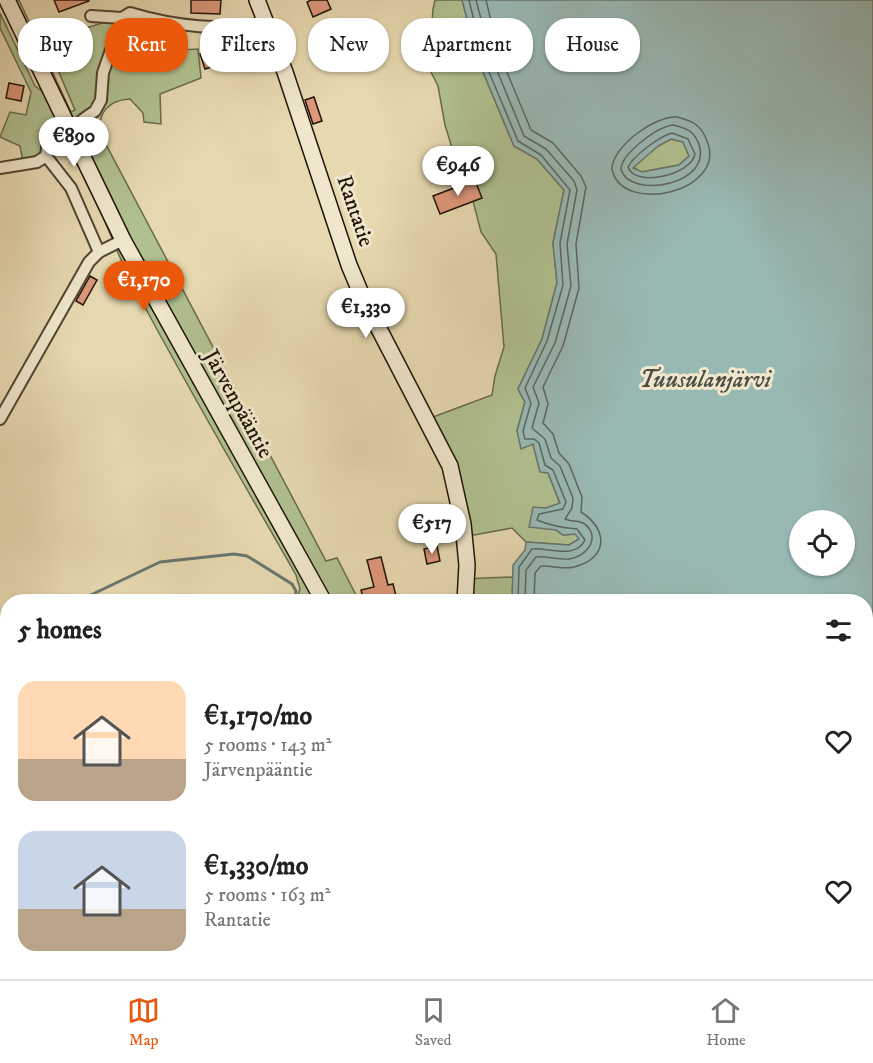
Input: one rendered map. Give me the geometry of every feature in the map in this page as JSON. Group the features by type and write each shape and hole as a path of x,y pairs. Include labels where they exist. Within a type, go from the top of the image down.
{"main road":[{"name":"Järvenpääntie","path":"7,0 123,240 320,594"},
{"name":"Rantatie","path":"257,0 265,18"},
{"name":"Rantatie","path":"284,72 349,264 450,466 463,524 467,565 465,594"}],"street":[{"path":"91,16 122,18 130,13 150,18"},
{"path":"82,120 95,111 101,100 105,67"},
{"path":"59,131 48,140 46,156 71,188 99,252"},
{"path":"0,168 38,162 46,156"},
{"path":"0,419 88,262 99,252 123,240"}],"green space":[{"path":"13,0 19,0 27,18 22,18"},
{"path":"435,0 462,0 467,18 432,18"},
{"path":"0,13 18,51 18,65 0,28"},
{"path":"105,22 105,72 188,72 188,50 198,49 201,78 160,94 161,124 144,122 143,113 130,99 122,100 106,109 101,119 100,133 326,561 337,558 355,594 298,594 300,589 296,575 191,392 131,281 84,175 51,124 50,131 42,142 43,158 24,167 20,146 0,137 10,112 26,115 31,92 21,72 28,72 35,86 42,91 55,116 67,113 47,72 52,72 71,112 75,110 59,72 93,72 93,26"},
{"path":"431,72 483,72 514,146 537,159 564,190 553,243 557,283 542,339 518,389 525,402 517,431 533,444 540,471 548,472 560,504 546,508 556,530 563,535 576,534 579,539 569,545 526,542 512,528 469,536 433,417 492,395 504,347 496,254 481,232 463,162 453,151 445,125 438,86"},
{"path":"671,139 683,142 689,156 679,165 641,172 633,167 658,146"},
{"path":"513,577 512,594 462,594 462,579"}],"water":[{"name":"Tuusulanjärvi","path":"462,0 873,0 873,594 512,594 513,565 525,550 526,542 569,545 579,539 575,534 563,535 556,530 529,527 533,507 546,508 560,503 548,473 540,472 533,444 521,449 517,431 525,402 518,389 542,339 557,283 553,243 564,190 537,159 514,146 483,72 533,72 533,18 467,18","holes":["671,139 683,142 689,156 679,165 642,172 633,168 658,146"]}],"building":[{"path":"54,0 88,0 89,1 59,12"},
{"path":"191,0 221,0 220,14 191,13"},
{"path":"327,0 331,9 313,17 307,2"},
{"path":"9,83 24,86 21,101 6,98"},
{"path":"314,97 322,121 313,124 305,100"},
{"path":"475,180 482,198 440,214 433,196"},
{"path":"90,276 97,280 83,305 76,301"},
{"path":"437,546 440,561 427,564 424,549"},
{"path":"381,557 388,585 393,584 396,594 362,594 361,590 374,587 367,560"}],"waterway":[{"path":"93,594 160,562 234,554 247,556 292,584 296,594"}]}
